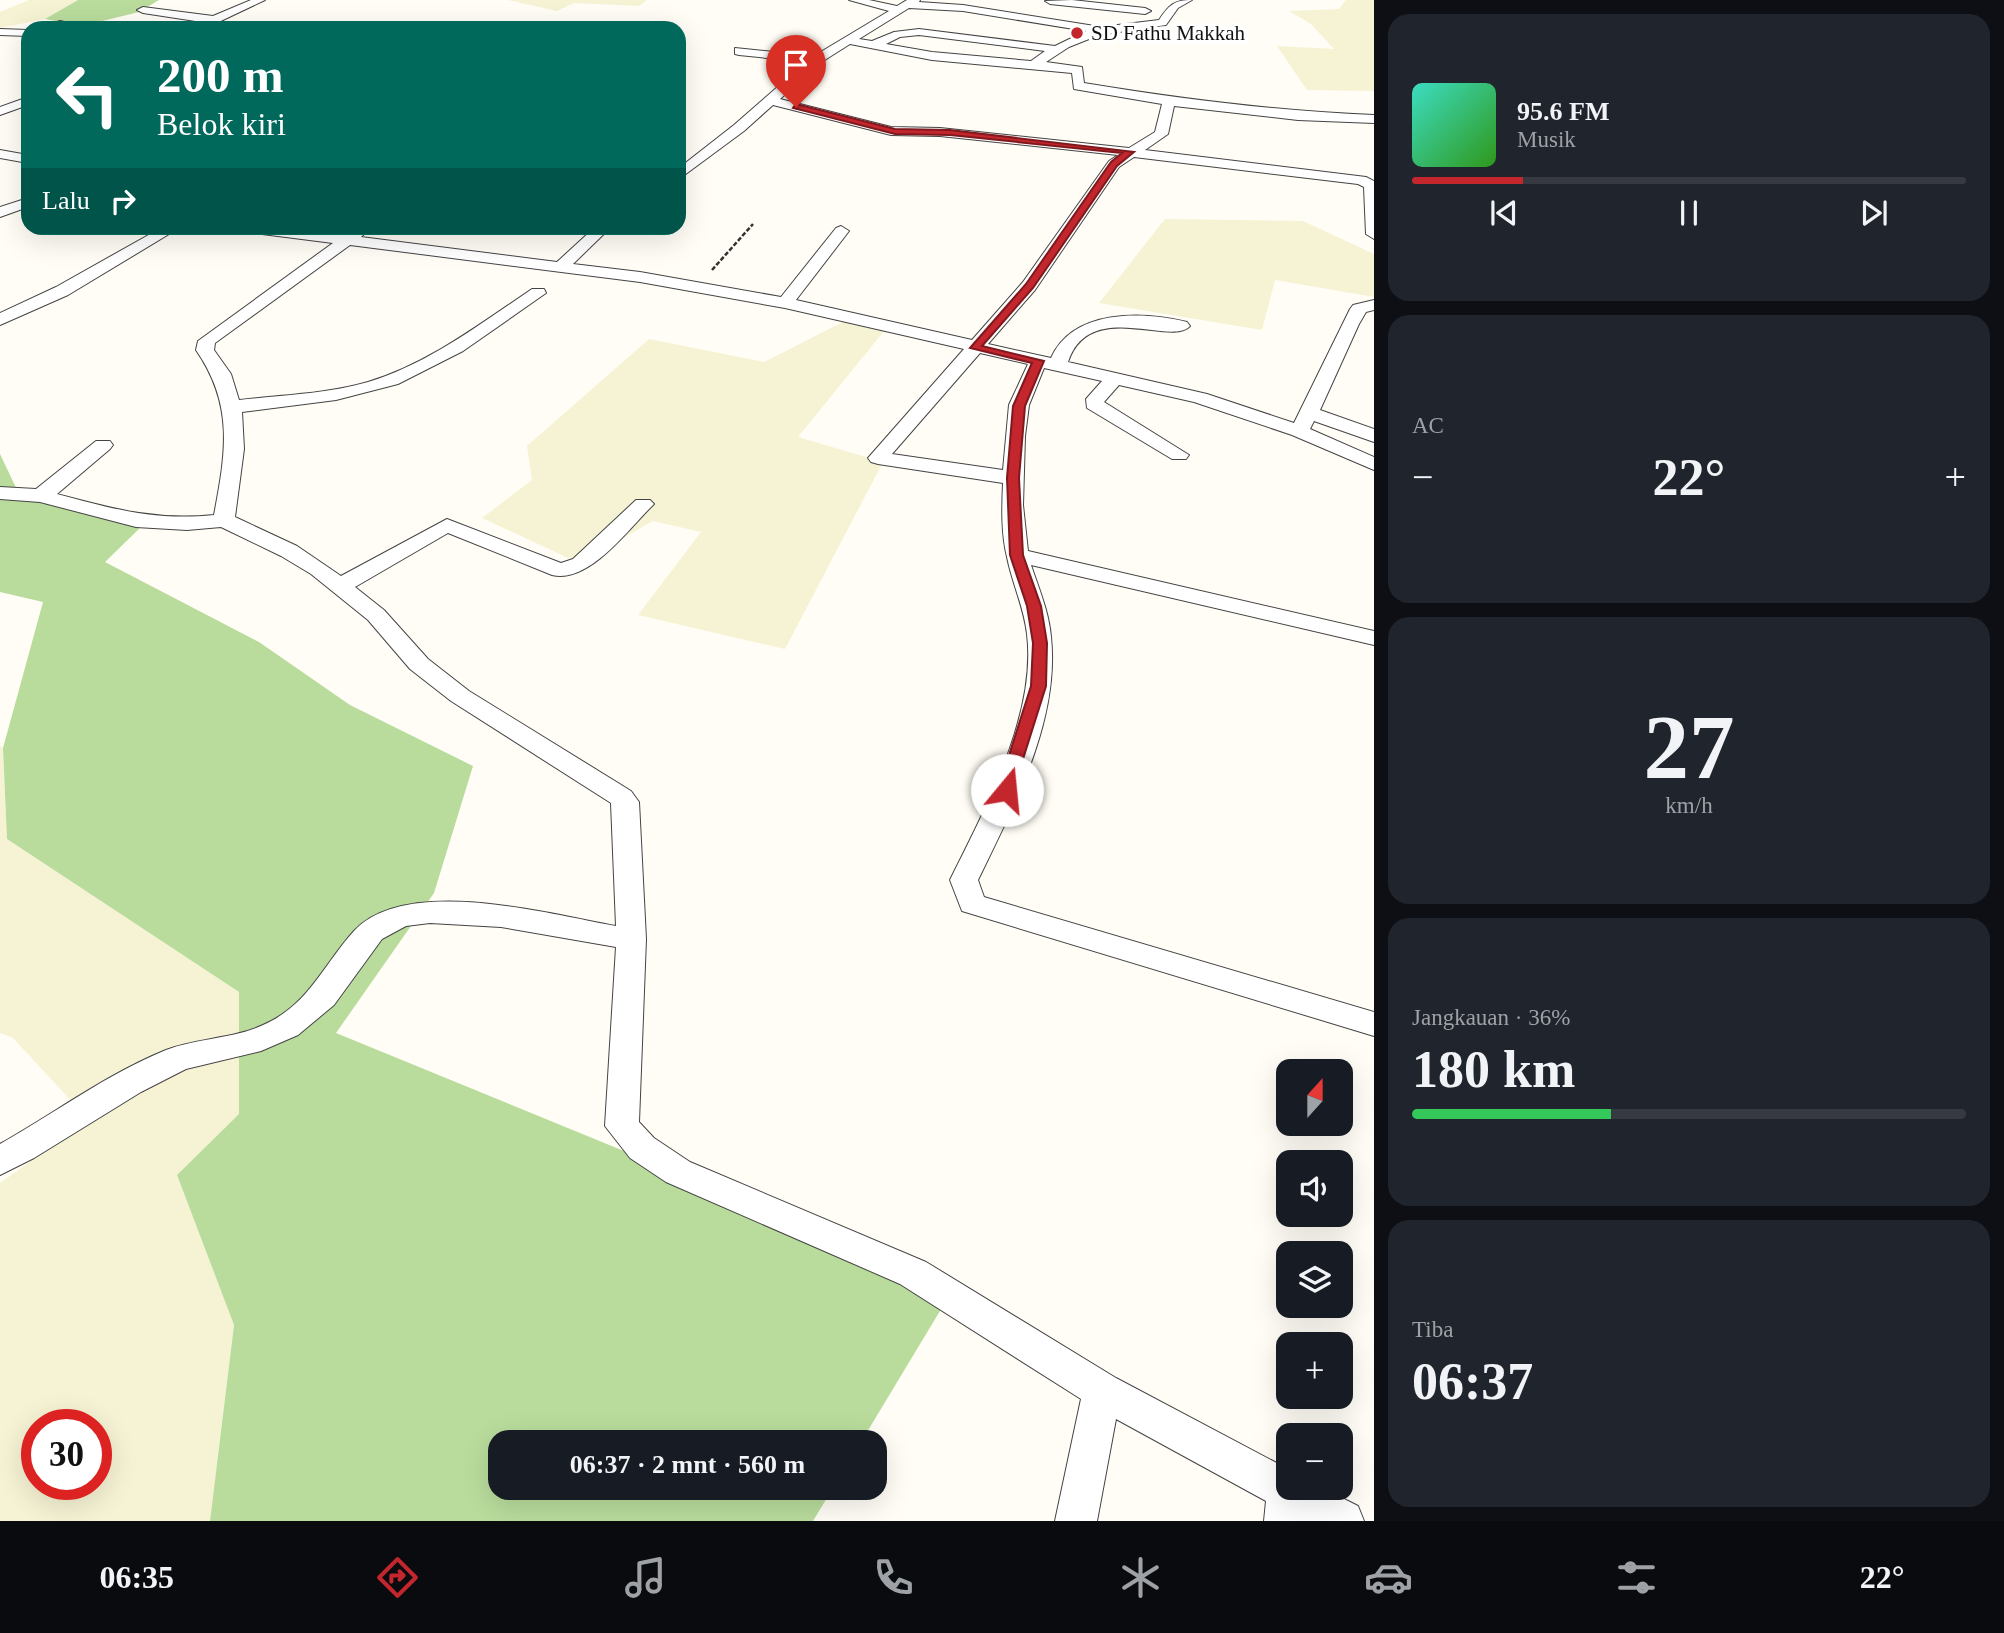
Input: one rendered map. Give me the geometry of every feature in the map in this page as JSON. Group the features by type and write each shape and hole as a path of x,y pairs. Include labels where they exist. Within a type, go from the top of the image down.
{"street":[{"path":"143,10 215,20 260,0"},
{"path":"854,0 963,8 1098,30"},
{"path":"1035,65 1054,49 1098,30 1121,24 1162,23 1168,13 1187,0"},
{"path":"1050,1 1168,13"},
{"path":"686,169 816,60 906,5"},
{"path":"2,32 21,33"},
{"path":"871,45 898,34 919,32 1054,49"},
{"path":"847,40 932,56 1078,70 1078,86 1168,100 1298,116 1374,119"},
{"path":"739,51 816,60"},
{"path":"770,100 891,131 950,132 1366,182 1371,186 1374,234"},
{"path":"1013,478 878,458 1029,286 1114,164 1161,134 1168,100"},
{"path":"3,107 21,103"},
{"path":"0,154 21,158"},
{"path":"0,212 21,204"},
{"path":"785,303 841,231"},
{"path":"0,320 62,291 159,235"},
{"path":"225,520 231,482 232,407 223,376 205,350 207,341 354,235"},
{"path":"361,235 697,286 785,303 1200,398 1299,431 1374,464"},
{"path":"560,267 594,235"},
{"path":"232,407 349,391 381,383 463,342 538,293"},
{"path":"1299,431 1310,413 1350,324 1359,309 1374,305"},
{"path":"1181,326 1117,322 1089,327 1048,363 1019,406 1013,478 1017,555 1034,606 1038,631 1039,686 1007,790 964,880 972,904 1374,1024"},
{"path":"1115,378 1095,398 1094,404 1179,455"},
{"path":"1310,413 1374,436"},
{"path":"41,496 103,446"},
{"path":"0,493 41,496 136,522 187,524 225,520 289,551 341,585 376,615 419,664 460,696 621,797 625,802 631,939 622,1126 642,1148 678,1172 913,1273 1286,1506 1343,1521"},
{"path":"341,585 447,525 560,570 572,569 581,564 643,504"},
{"path":"1017,555 1374,638"},
{"path":"0,1161 127,1083 178,1058 218,1046 260,1038 286,1028 326,993 359,946 380,925 402,916 440,912 480,916 631,939"},
{"path":"1076,1521 1102,1391"}],"path":[{"path":"697,286 753,224"}],"shaded area":[{"path":"29,0 78,0 45,19 21,21 21,24 0,28 0,12"},
{"path":"508,0 647,0 639,6 574,3 557,11"},
{"path":"1346,0 1374,0 1374,91 1307,90 1277,46 1334,49 1311,24 1289,11 1339,9"},
{"path":"1165,219 1303,221 1374,254 1374,297 1275,280 1262,330 1099,303"},
{"path":"845,321 889,325 798,437 883,462 785,649 638,615 701,532 653,521 579,563 482,518 532,480 527,446 649,339 764,362"},
{"path":"0,746 3,748 7,839 239,992 239,1114 177,1175 234,1325 210,1521 0,1521 0,1183 89,1120 13,1038 0,1033"}],"green space":[{"path":"78,0 159,0 139,12 102,21 45,19"},
{"path":"0,454 19,494 142,526 105,562 259,642 350,705 473,766 434,893 336,1033 641,1158 946,1301 868,1430 488,1430 488,1500 826,1500 813,1521 210,1521 234,1325 177,1175 239,1114 239,992 7,839 3,748 43,602 0,592"}],"place":[{"name":"SD Fathu Makkah","path":"1077,33"}],"route":[{"path":"796,107 895,132 950,132 1129,152 1114,164 1029,286 975,348 1038,361 1019,406 1013,478 1017,555 1034,606 1040,643 1039,686 1007,790"}]}
